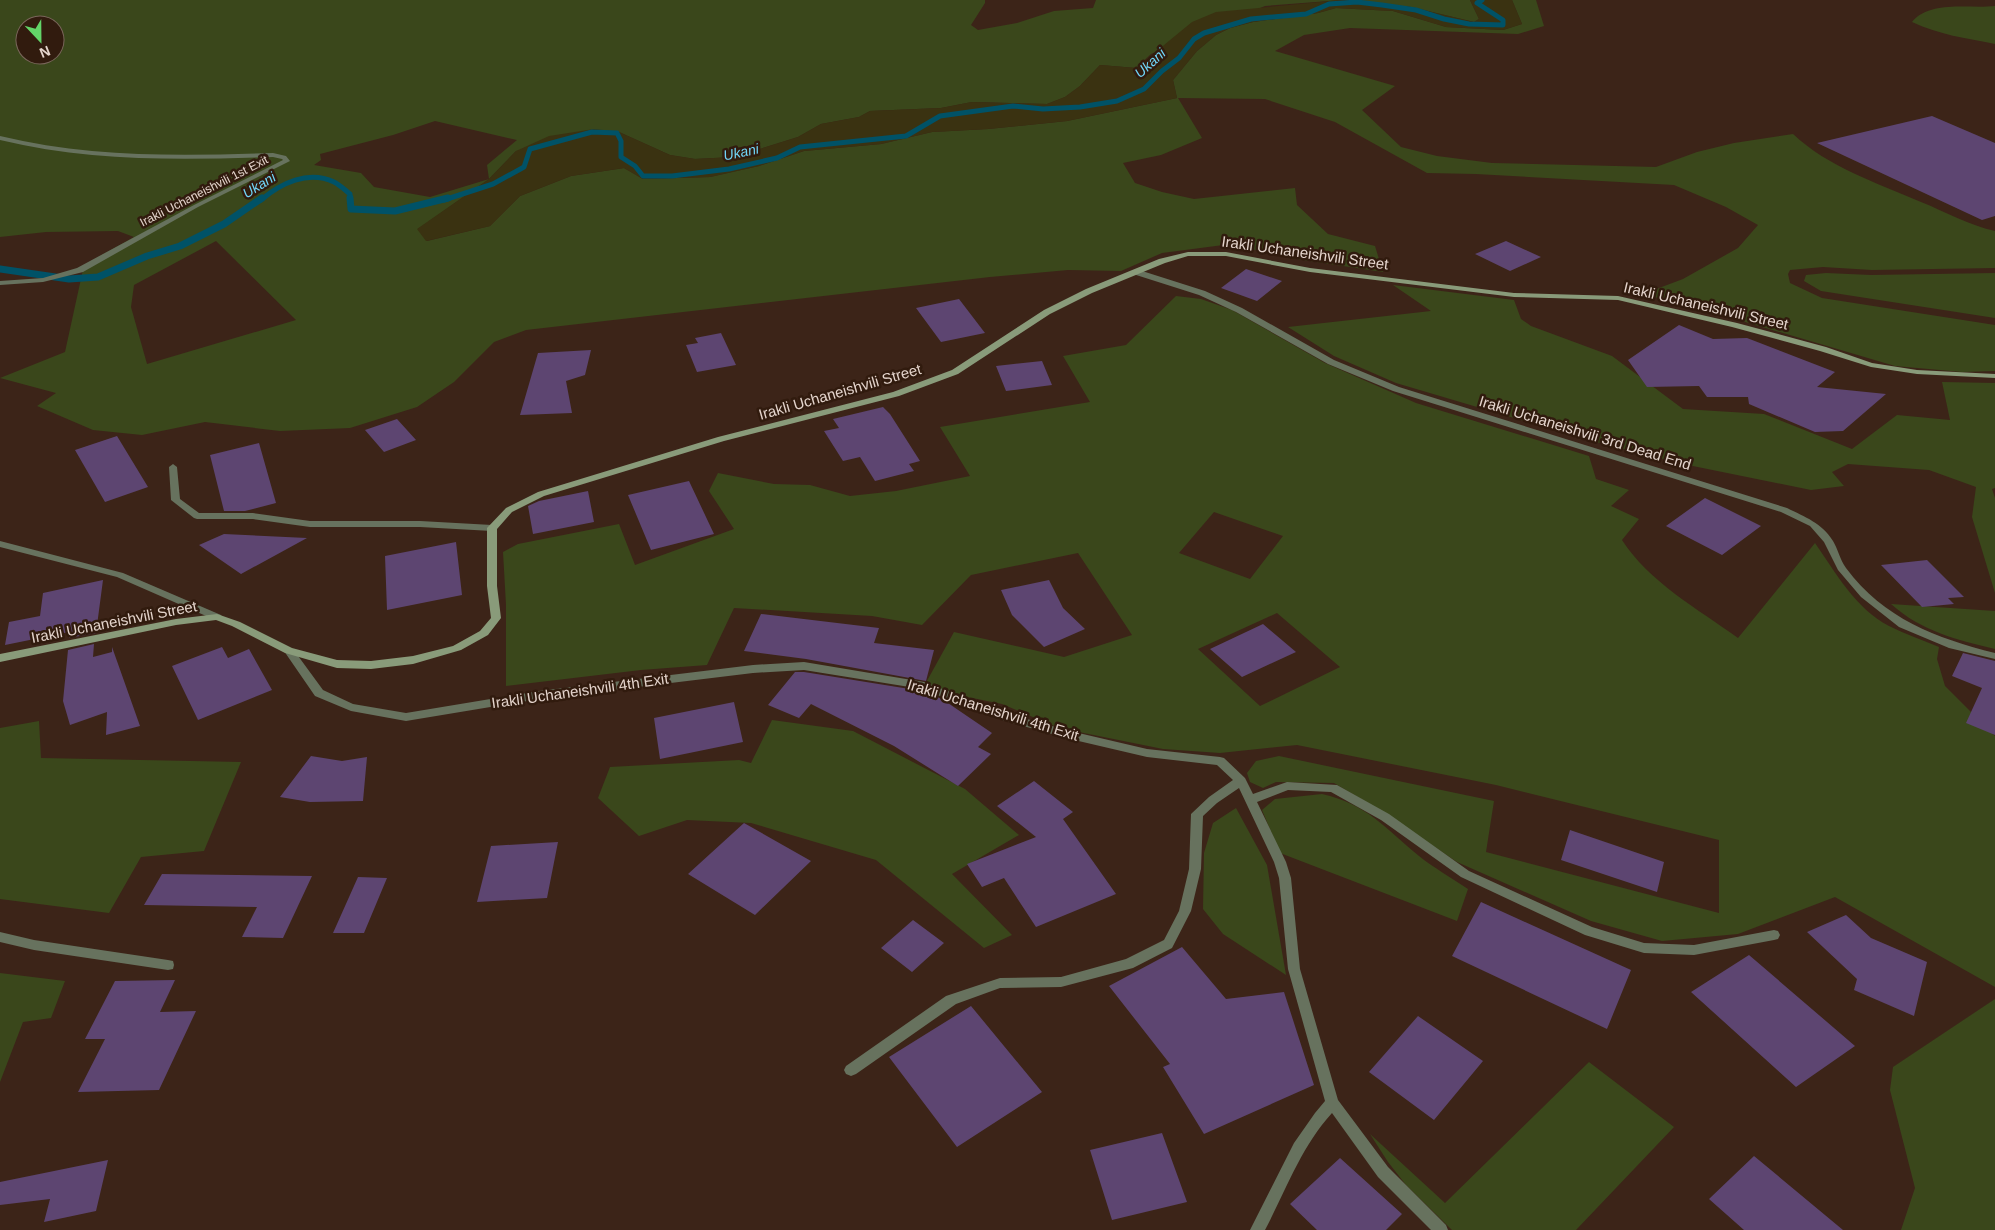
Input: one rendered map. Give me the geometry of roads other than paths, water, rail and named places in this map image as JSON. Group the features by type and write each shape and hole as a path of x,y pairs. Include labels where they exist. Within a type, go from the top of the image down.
{"street":[{"name":"Irakli Uchaneishvili 1st Exit","path":"0,138 46,148 92,153 191,157 273,155 284,157 287,161 196,206 80,270 43,280 0,283"},
{"name":"Irakli Uchaneishvili Street","path":"0,658 176,622 217,617 236,624 289,651 337,664 371,665 414,660 457,648 484,633 496,618 492,586 492,528 509,510 541,494 720,439 896,394 955,372 1047,312 1089,290 1162,261 1188,254 1226,254 1310,270 1514,295 1618,298 1823,348 1871,365 1917,372 1995,376"},
{"name":"Irakli Uchaneishvili 3rd Dead End","path":"1136,272 1202,293 1239,310 1331,362 1396,389 1784,510 1813,524 1828,542 1841,568 1864,595 1903,625 1953,646 1995,656"},
{"path":"173,467 176,500 197,516 253,516 310,524 420,524 492,528"},
{"path":"0,544 120,575 217,617"},
{"name":"Irakli Uchaneishvili 4th Exit","path":"289,651 319,693 351,707 406,717 559,692 753,669 804,666 924,686 1006,717 1147,753 1220,761 1241,781 1280,862 1285,878 1294,969 1332,1103 1383,1172 1441,1230"},
{"path":"851,1070 951,1000 1000,983 1061,982 1129,964 1168,944 1186,911 1195,869 1197,814 1213,800 1241,781"},
{"path":"1249,800 1287,786 1333,788 1385,817 1465,874 1589,931 1644,948 1694,950 1774,935"},
{"path":"0,937 34,945 168,965"},
{"path":"1257,1230 1303,1138 1318,1117 1332,1103"}],"waterway":[{"name":"Ukani","path":"444,200 493,184 524,167 530,149 592,132 617,133 621,141 621,157 635,166 643,176 672,176 729,169 777,158 800,147 906,136 940,116 1013,106 1043,109 1080,107 1117,101 1144,89 1162,71 1179,58 1194,39 1204,33 1251,19 1306,14 1329,4 1357,2 1382,5 1416,10 1444,19 1469,24 1503,25 1503,20 1477,3 1482,0"},
{"name":"Ukani","path":"261,200 277,188 295,180 314,177 336,183 350,194 350,198"},
{"name":"Ukani","path":"0,269 69,279 98,277 147,256 180,246 224,224 262,198"},
{"name":"Ukani","path":"350,198 351,209 395,211 448,198"}]}
